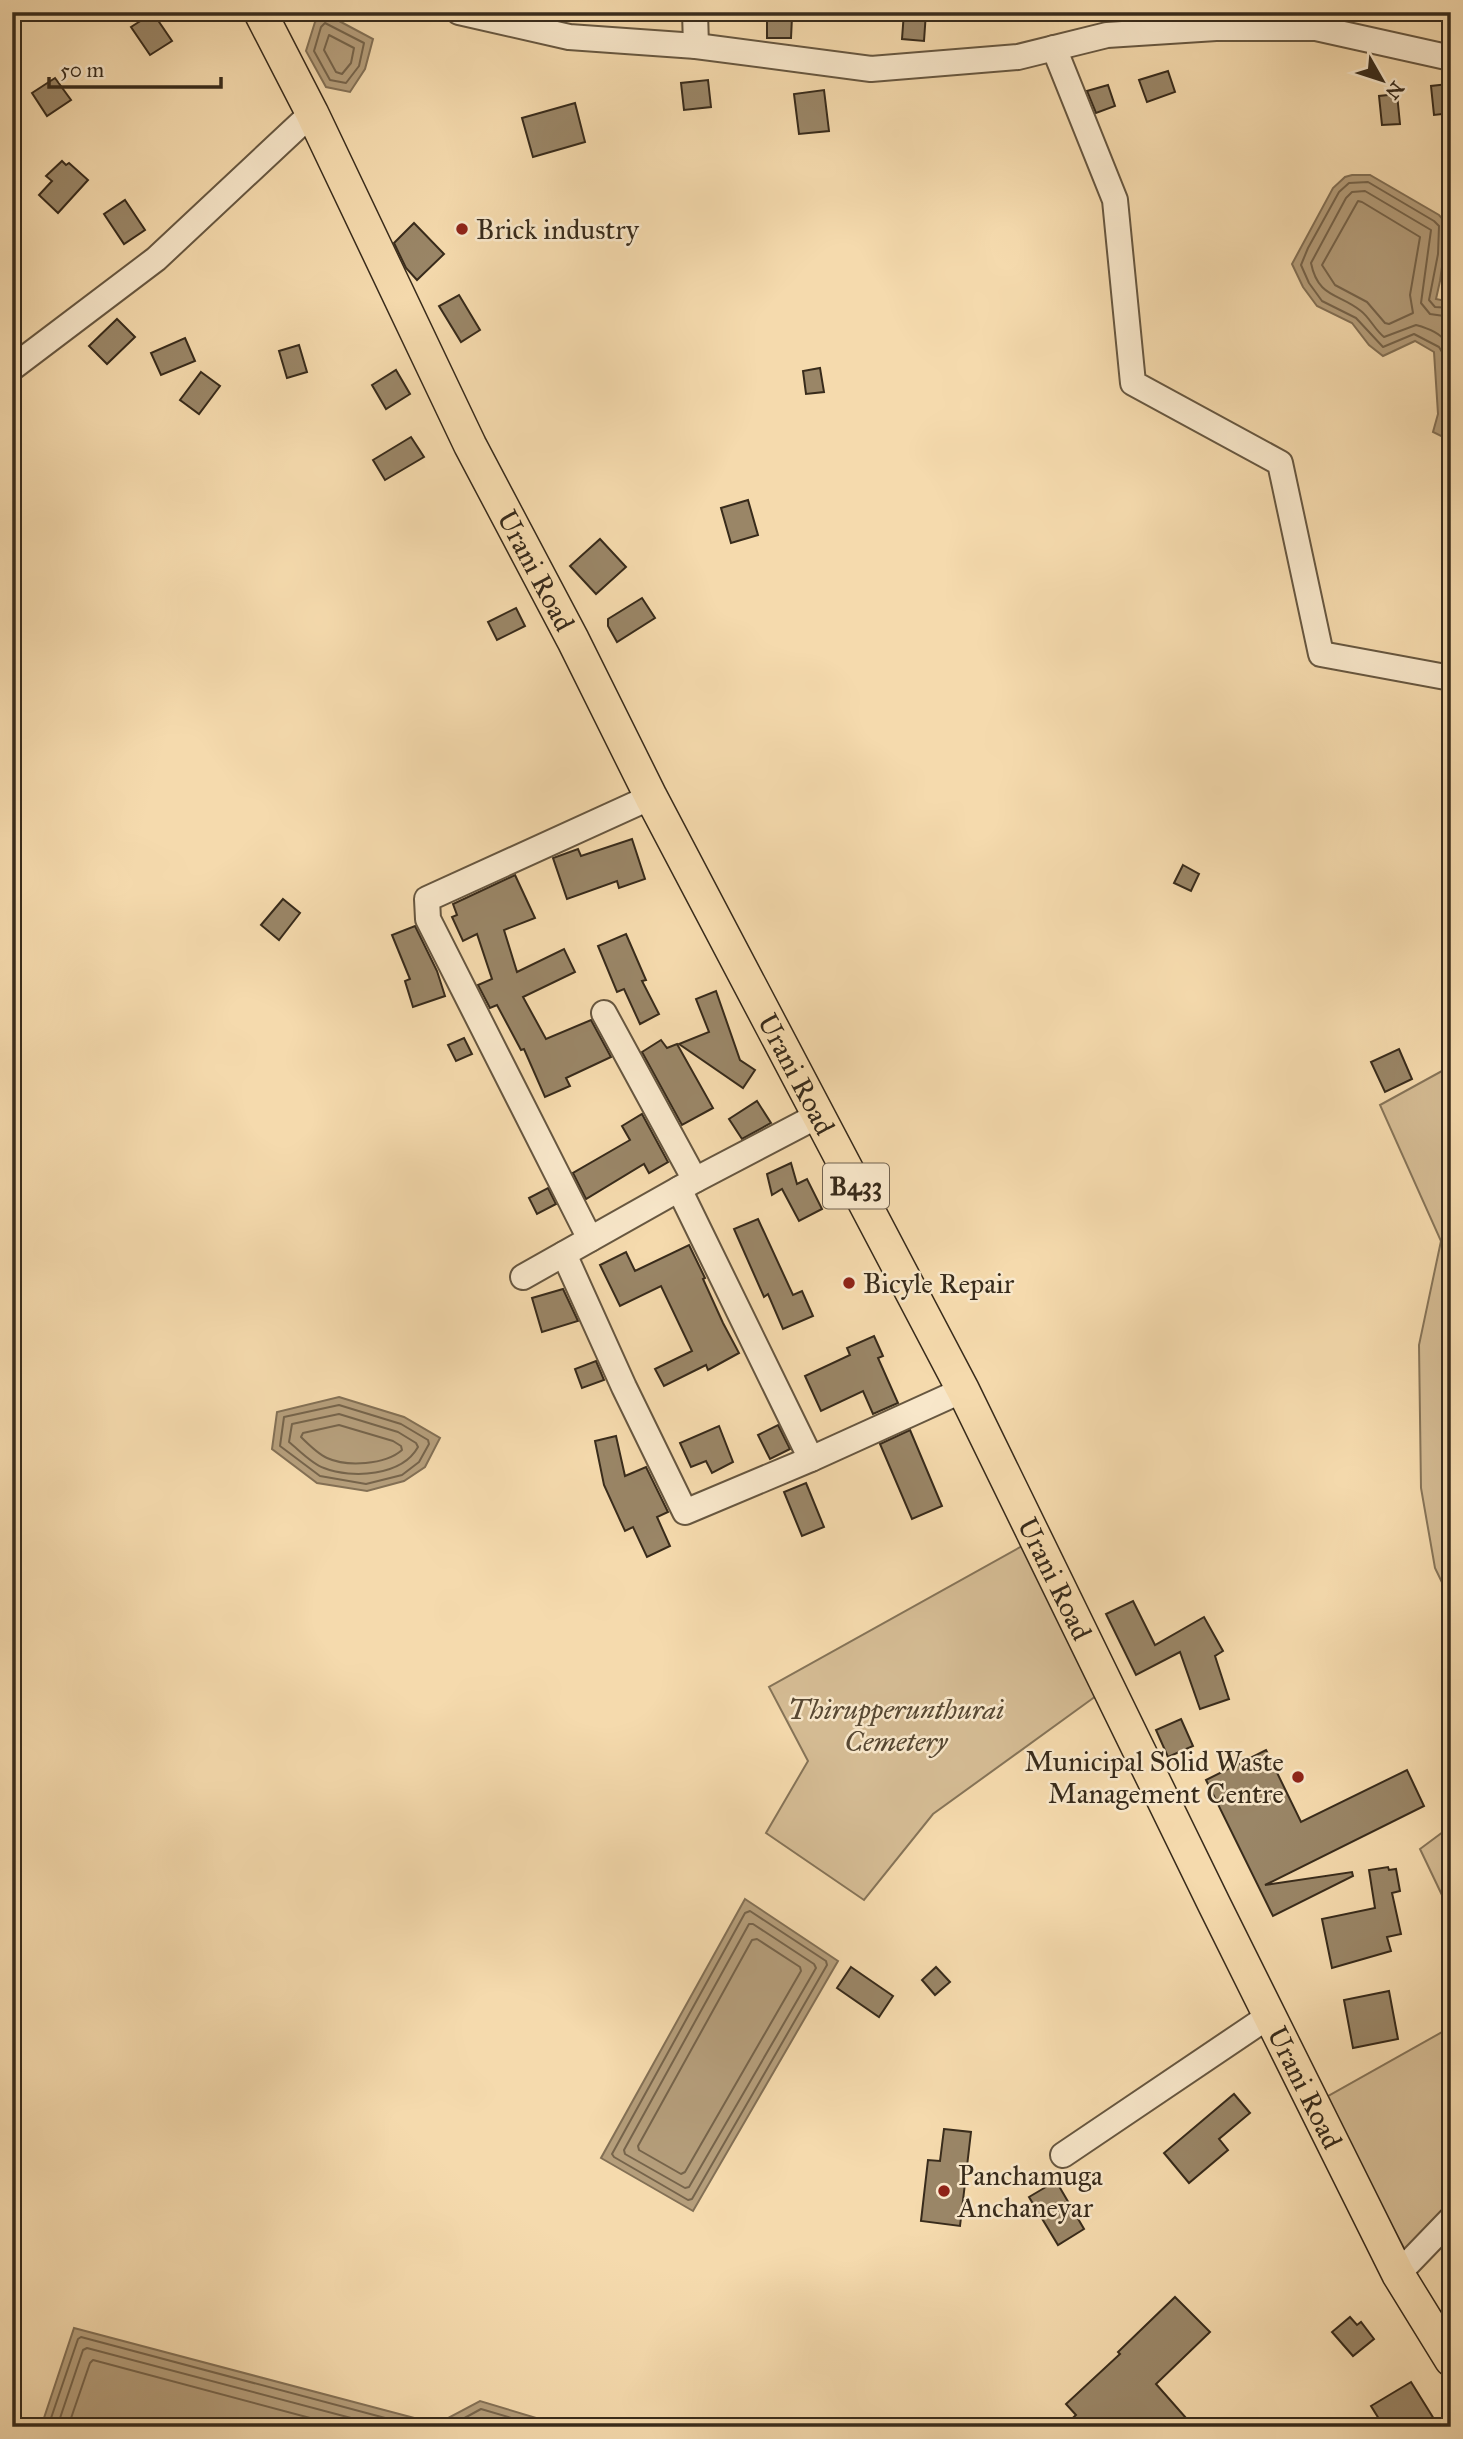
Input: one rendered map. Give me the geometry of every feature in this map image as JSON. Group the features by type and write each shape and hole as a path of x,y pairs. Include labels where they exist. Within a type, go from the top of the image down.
{"main road":[{"name":"Urani Road","path":"260,12 312,113 470,445 573,640 651,797 963,1390 1398,2274 1451,2360"}],"street":[{"path":"459,12 569,37 696,47 871,69 1018,57 1054,48 1106,24 1316,28 1451,58"},
{"path":"695,12 696,47"},
{"path":"1054,48 1115,201 1133,383 1280,463 1321,654 1451,678"},
{"path":"14,362 156,259 312,113"},
{"path":"590,1239 428,919 427,899 651,797"},
{"path":"604,1013 687,1184 811,1459"},
{"path":"523,1277 687,1184 819,1115"},
{"path":"564,1254 624,1387 685,1512 811,1459 963,1390"},
{"path":"1063,2155 1269,2016"},
{"path":"1398,2274 1451,2219"}],"green space":[{"path":"1451,1066 1451,1601 1435,1568 1421,1488 1419,1345 1441,1241 1380,1105"},
{"name":"Thirupperunthurai Cemetery","path":"1024,1545 1096,1696 933,1814 864,1900 766,1833 808,1761 769,1687"},
{"path":"1451,1826 1451,1914 1420,1849"},
{"path":"1451,2027 1451,2219 1411,2261 1323,2099"}],"water":[{"path":"326,14 373,39 365,69 350,92 326,87 306,51 315,22"},
{"path":"1370,175 1439,215 1448,225 1436,299 1451,302 1451,441 1433,432 1438,414 1434,352 1415,341 1383,356 1369,345 1352,323 1317,306 1303,287 1292,264 1333,188 1345,177"},
{"path":"339,1397 404,1417 440,1438 425,1467 404,1481 367,1491 317,1483 272,1449 277,1412"},
{"path":"745,1899 838,1961 693,2211 601,2158"},
{"path":"74,2328 437,2424 480,2401 566,2427 41,2427"}],"building":[{"path":"904,12 926,12 924,41 902,39"},
{"path":"153,13 172,41 150,55 131,27"},
{"path":"767,17 792,17 791,38 767,38"},
{"path":"1168,71 1175,92 1147,102 1139,80"},
{"path":"55,78 71,100 47,116 32,93"},
{"path":"708,80 711,107 684,110 681,83"},
{"path":"1448,84 1451,113 1434,115 1431,86"},
{"path":"1108,85 1115,106 1096,113 1087,91"},
{"path":"824,90 829,131 799,134 794,94"},
{"path":"1397,94 1400,124 1382,125 1379,96"},
{"path":"575,103 585,142 533,157 522,118"},
{"path":"62,161 66,165 69,163 88,180 58,213 39,195 52,181 46,176"},
{"path":"125,200 145,230 124,244 104,214"},
{"path":"414,223 444,254 417,280 406,268 394,243"},
{"path":"459,295 480,330 461,342 439,306"},
{"path":"117,319 135,337 107,364 89,346"},
{"path":"185,338 195,361 161,375 151,353"},
{"path":"299,345 307,372 287,378 279,351"},
{"path":"820,368 824,392 806,394 803,371"},
{"path":"396,370 410,394 386,409 372,385"},
{"path":"201,372 220,386 199,414 180,400"},
{"path":"411,437 424,457 385,480 373,460"},
{"path":"748,500 758,535 731,543 721,508"},
{"path":"600,539 626,567 596,594 570,566"},
{"path":"642,598 655,618 617,642 608,626 608,619"},
{"path":"516,608 525,626 497,640 488,622"},
{"path":"632,839 645,879 619,888 617,881 567,899 553,858 578,849 581,856"},
{"path":"1183,865 1199,874 1191,891 1174,883"},
{"path":"515,875 535,918 504,930 517,972 564,949 575,972 523,997 546,1039 591,1020 611,1057 566,1078 570,1086 545,1097 524,1049 521,1050 497,1005 490,1008 478,985 492,979 477,934 463,941 452,917 457,915 453,904"},
{"path":"283,899 300,913 279,940 261,925"},
{"path":"415,926 437,971 445,996 413,1007 405,981 410,979 392,935"},
{"path":"626,934 646,980 642,981 659,1014 640,1024 624,989 617,992 598,946"},
{"path":"716,991 740,1060 755,1070 743,1088 679,1044 709,1032 696,999"},
{"path":"464,1038 472,1054 456,1061 448,1045"},
{"path":"661,1040 667,1048 677,1044 713,1108 682,1125 642,1052"},
{"path":"1399,1049 1412,1079 1385,1092 1371,1062"},
{"path":"757,1101 771,1123 742,1139 729,1119"},
{"path":"642,1114 668,1162 649,1173 644,1164 586,1199 573,1173 630,1140 622,1126"},
{"path":"791,1163 797,1184 807,1179 822,1209 799,1221 782,1189 772,1195 767,1174"},
{"path":"548,1188 556,1204 537,1214 529,1198"},
{"path":"758,1219 793,1295 802,1291 813,1316 783,1329 768,1294 764,1297 734,1229"},
{"path":"689,1245 739,1353 708,1370 706,1365 664,1386 655,1369 692,1351 661,1286 620,1306 600,1265 626,1252 635,1271"},
{"path":"563,1289 578,1321 542,1332 532,1298"},
{"path":"874,1336 883,1356 878,1358 898,1403 873,1414 863,1391 821,1411 805,1376 850,1355 847,1348"},
{"path":"596,1361 604,1380 582,1388 575,1369"},
{"path":"778,1425 790,1449 770,1459 758,1435"},
{"path":"719,1426 733,1462 712,1473 706,1461 691,1467 680,1443"},
{"path":"910,1430 942,1506 912,1519 880,1444"},
{"path":"616,1436 625,1476 646,1467 668,1512 657,1517 670,1546 647,1557 633,1527 625,1531 604,1485 595,1441"},
{"path":"806,1483 824,1527 802,1536 784,1492"},
{"path":"1133,1601 1155,1645 1204,1617 1223,1651 1215,1656 1229,1699 1200,1709 1180,1652 1136,1675 1106,1614"},
{"path":"1181,1719 1193,1746 1168,1757 1156,1730"},
{"path":"1266,1750 1301,1822 1407,1770 1424,1806 1265,1885 1352,1872 1353,1876 1273,1916 1206,1780"},
{"path":"1388,1867 1389,1870 1396,1869 1400,1891 1392,1893 1401,1934 1387,1937 1391,1951 1332,1968 1322,1919 1375,1908 1369,1870"},
{"path":"851,1967 893,1996 879,2017 837,1988"},
{"path":"936,1967 950,1982 935,1995 922,1980"},
{"path":"1389,1991 1398,2039 1353,2048 1344,2000"},
{"path":"1234,2094 1250,2113 1219,2139 1228,2150 1189,2183 1164,2153"},
{"name":"Panchamuga Anchaneyar","path":"944,2129 971,2132 960,2226 921,2221 928,2160 940,2161"},
{"path":"1056,2181 1084,2229 1058,2245 1029,2197"},
{"path":"1175,2297 1210,2332 1156,2384 1194,2427 1063,2427 1076,2415 1066,2404 1120,2354 1118,2352"},
{"path":"1350,2317 1357,2325 1361,2322 1374,2339 1353,2356 1332,2332"},
{"path":"1411,2382 1439,2427 1384,2427 1371,2406"}],"place":[{"name":"Brick industry","path":"462,229"},
{"name":"Bicyle Repair","path":"849,1283"},
{"name":"Municipal Solid Waste Management Centre","path":"1298,1777"},
{"name":"Panchamuga Anchaneyar","path":"944,2191"}]}
